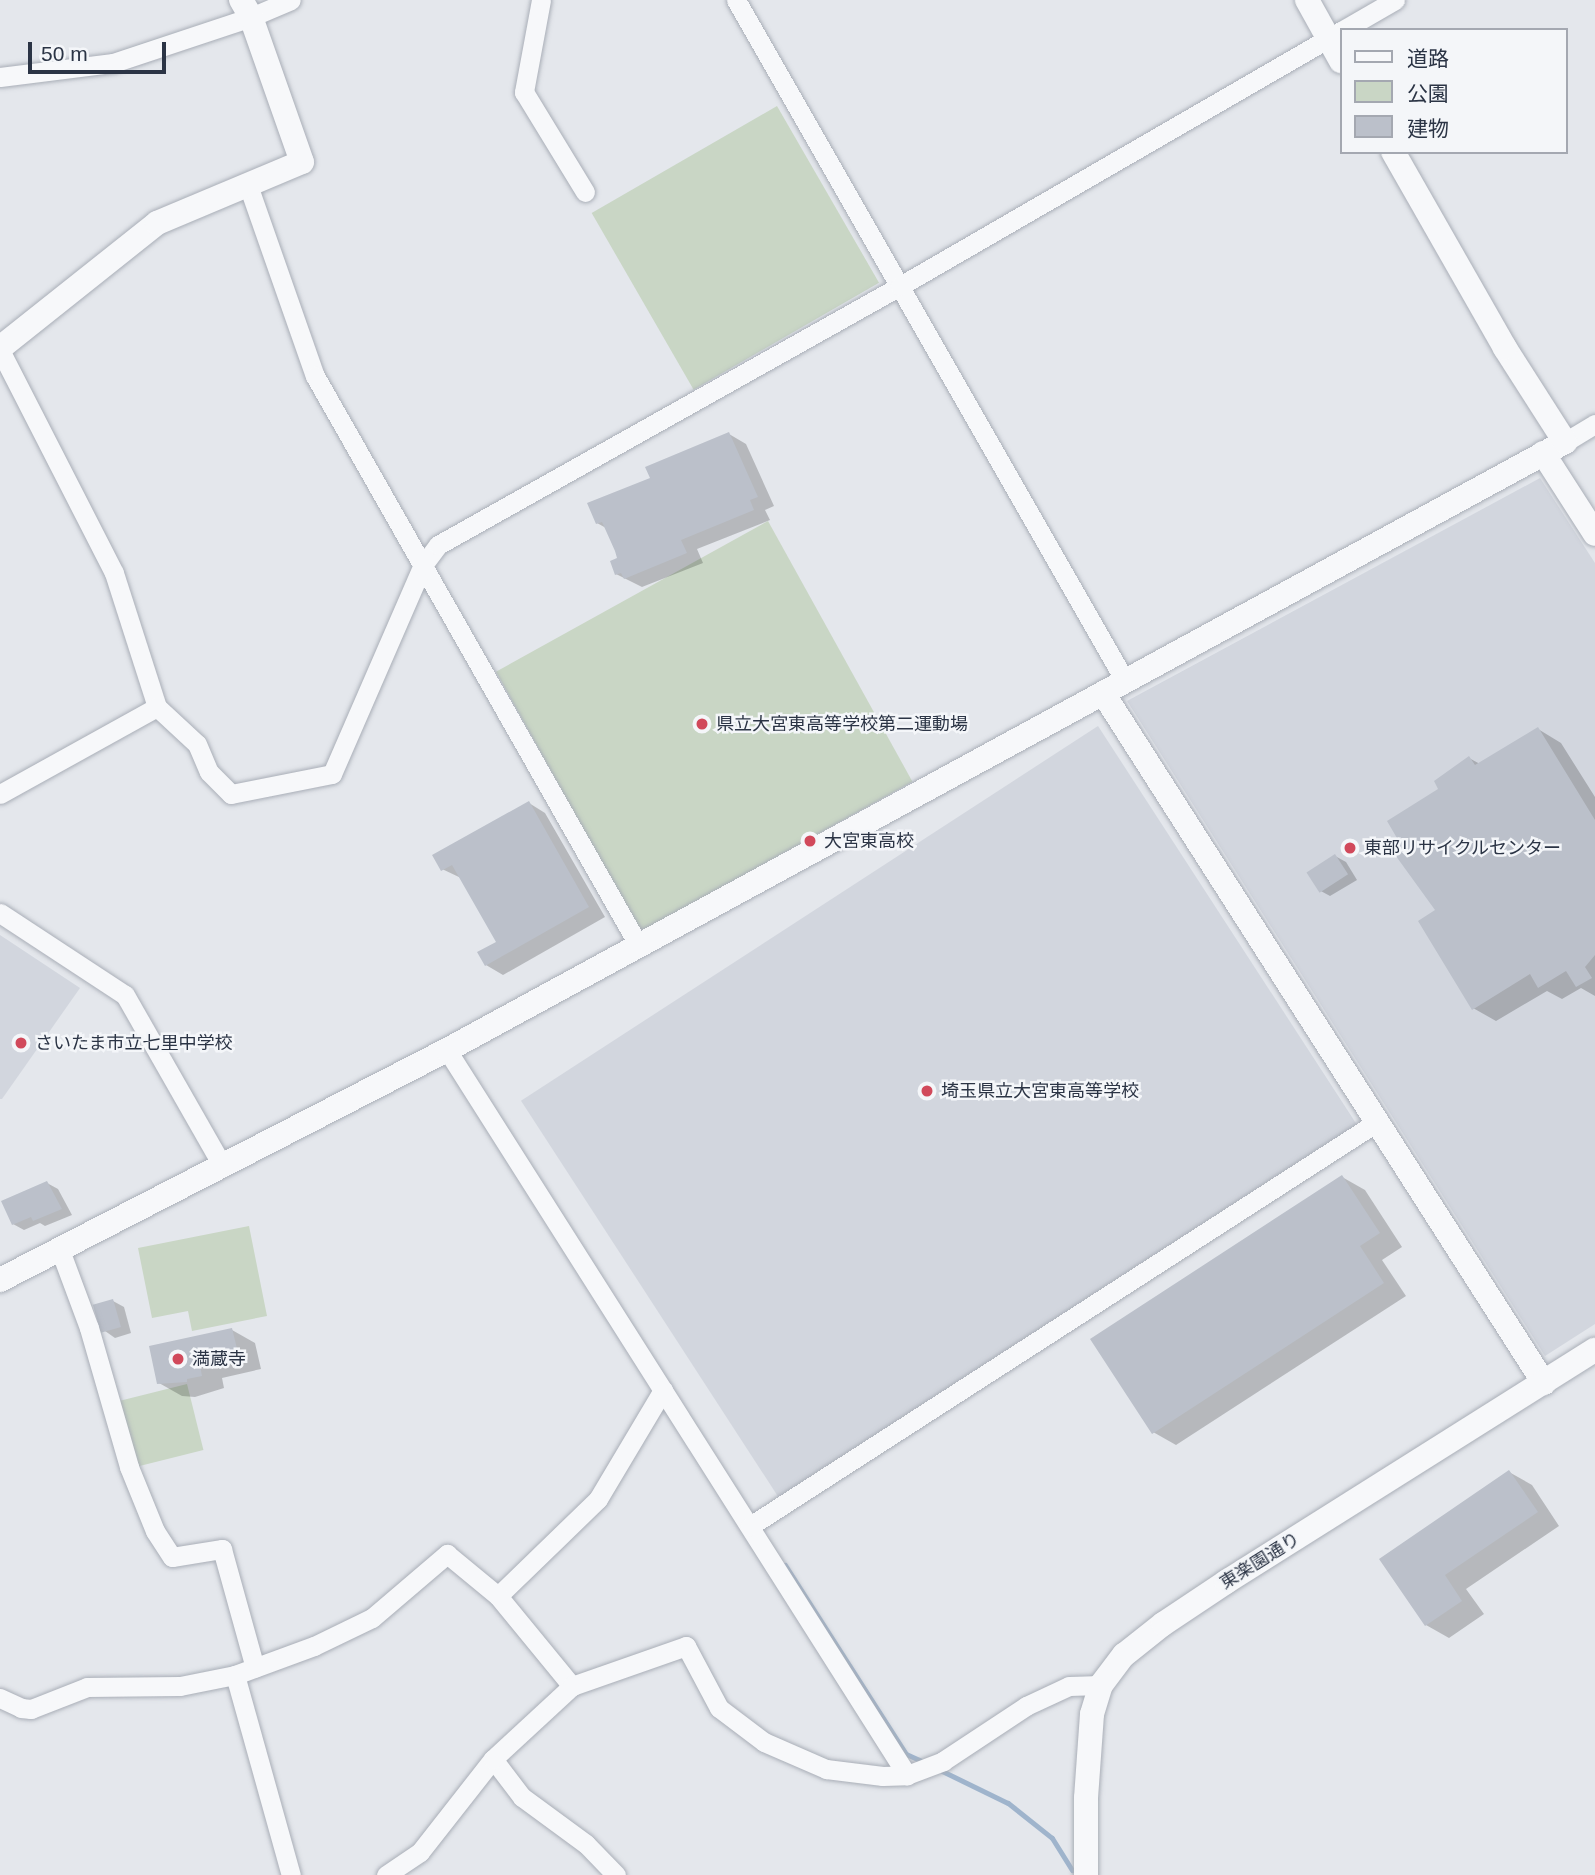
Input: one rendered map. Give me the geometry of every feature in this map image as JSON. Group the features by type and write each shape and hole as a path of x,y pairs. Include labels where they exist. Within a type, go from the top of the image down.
{"street":[{"path":"0,77 113,63 246,9 291,0"},
{"path":"541,0 524,92 584,192"},
{"path":"736,0 1125,681"},
{"path":"1307,0 1338,33 1340,52"},
{"path":"1347,28 1395,0"},
{"path":"246,9 302,162 157,223 0,349 114,573 158,707 197,744 209,772 231,794 332,774 423,565 438,545 900,286 1338,33"},
{"path":"1394,154 1505,348 1595,534"},
{"path":"248,185 315,376 639,946"},
{"path":"0,1280 447,1050 1595,424"},
{"path":"1103,693 1544,1383"},
{"path":"0,794 158,707"},
{"path":"0,913 125,995 223,1167"},
{"path":"447,1050 907,1775"},
{"path":"750,1526 1377,1122"},
{"path":"60,1250 89,1328 129,1467 155,1531 172,1558 222,1549 255,1668"},
{"name":"東楽園通り","path":"1086,1875 1088,1744 1101,1685 1124,1656 1163,1624 1595,1350"},
{"path":"498,1596 598,1499 663,1390"},
{"path":"0,1698 21,1708 31,1709 88,1687 180,1686 235,1675 314,1646 372,1618 447,1554 498,1596 572,1686"},
{"path":"386,1875 420,1852 493,1759 572,1686 685,1646 719,1708 764,1742 826,1769 883,1776 907,1775 943,1761 1026,1706 1069,1686 1101,1685"},
{"path":"235,1675 291,1875"},
{"path":"493,1759 522,1797 586,1844 615,1875"}],"shaded area":[{"name":"東部リサイクルセンター","path":"1540,478 1595,563 1595,1324 1545,1356 1127,701"},
{"name":"埼玉県立大宮東高等学校","path":"1098,726 1359,1128 782,1502 521,1101"},
{"name":"さいたま市立七里中学校","path":"0,935 80,988 2,1099 0,1099"}],"green space":[{"path":"777,106 879,283 694,390 592,213"},
{"name":"県立大宮東高等学校第二運動場","path":"768,521 912,782 640,932 496,672"},
{"path":"249,1226 267,1316 192,1331 188,1311 152,1318 138,1248"},
{"path":"187,1384 203,1450 136,1467 119,1401"}],"building":[{"path":"729,432 758,497 750,500 754,510 681,540 687,553 624,579 621,573 615,575 610,561 617,558 615,551 602,522 596,524 587,503 650,478 645,467"},
{"path":"1538,727 1595,820 1595,955 1585,967 1592,978 1576,987 1566,971 1538,988 1530,974 1472,1010 1418,921 1435,910 1393,852 1401,845 1387,821 1438,789 1434,781 1469,756 1475,765"},
{"path":"529,801 589,907 485,966 477,952 496,942 452,865 441,871 432,855"},
{"path":"1335,854 1348,874 1320,893 1306,873"},
{"path":"1342,1175 1380,1233 1360,1246 1384,1283 1152,1434 1090,1339"},
{"path":"47,1181 62,1209 33,1221 31,1217 12,1225 1,1201"},
{"path":"113,1299 121,1327 101,1333 93,1305"},
{"path":"232,1328 239,1357 200,1365 202,1376 187,1379 187,1382 157,1384 149,1346"},
{"path":"1509,1470 1538,1512 1445,1575 1462,1601 1425,1626 1379,1559"}],"waterway":[{"path":"785,1565 906,1754 926,1763"},
{"path":"942,1771 1008,1803 1052,1838 1072,1870"}],"place":[{"name":"県立大宮東高等学校第二運動場","path":"702,724"},
{"name":"大宮東高校","path":"810,841"},
{"name":"東部リサイクルセンター","path":"1350,848"},
{"name":"さいたま市立七里中学校","path":"21,1043"},
{"name":"埼玉県立大宮東高等学校","path":"927,1091"},
{"name":"満蔵寺","path":"178,1359"}]}
